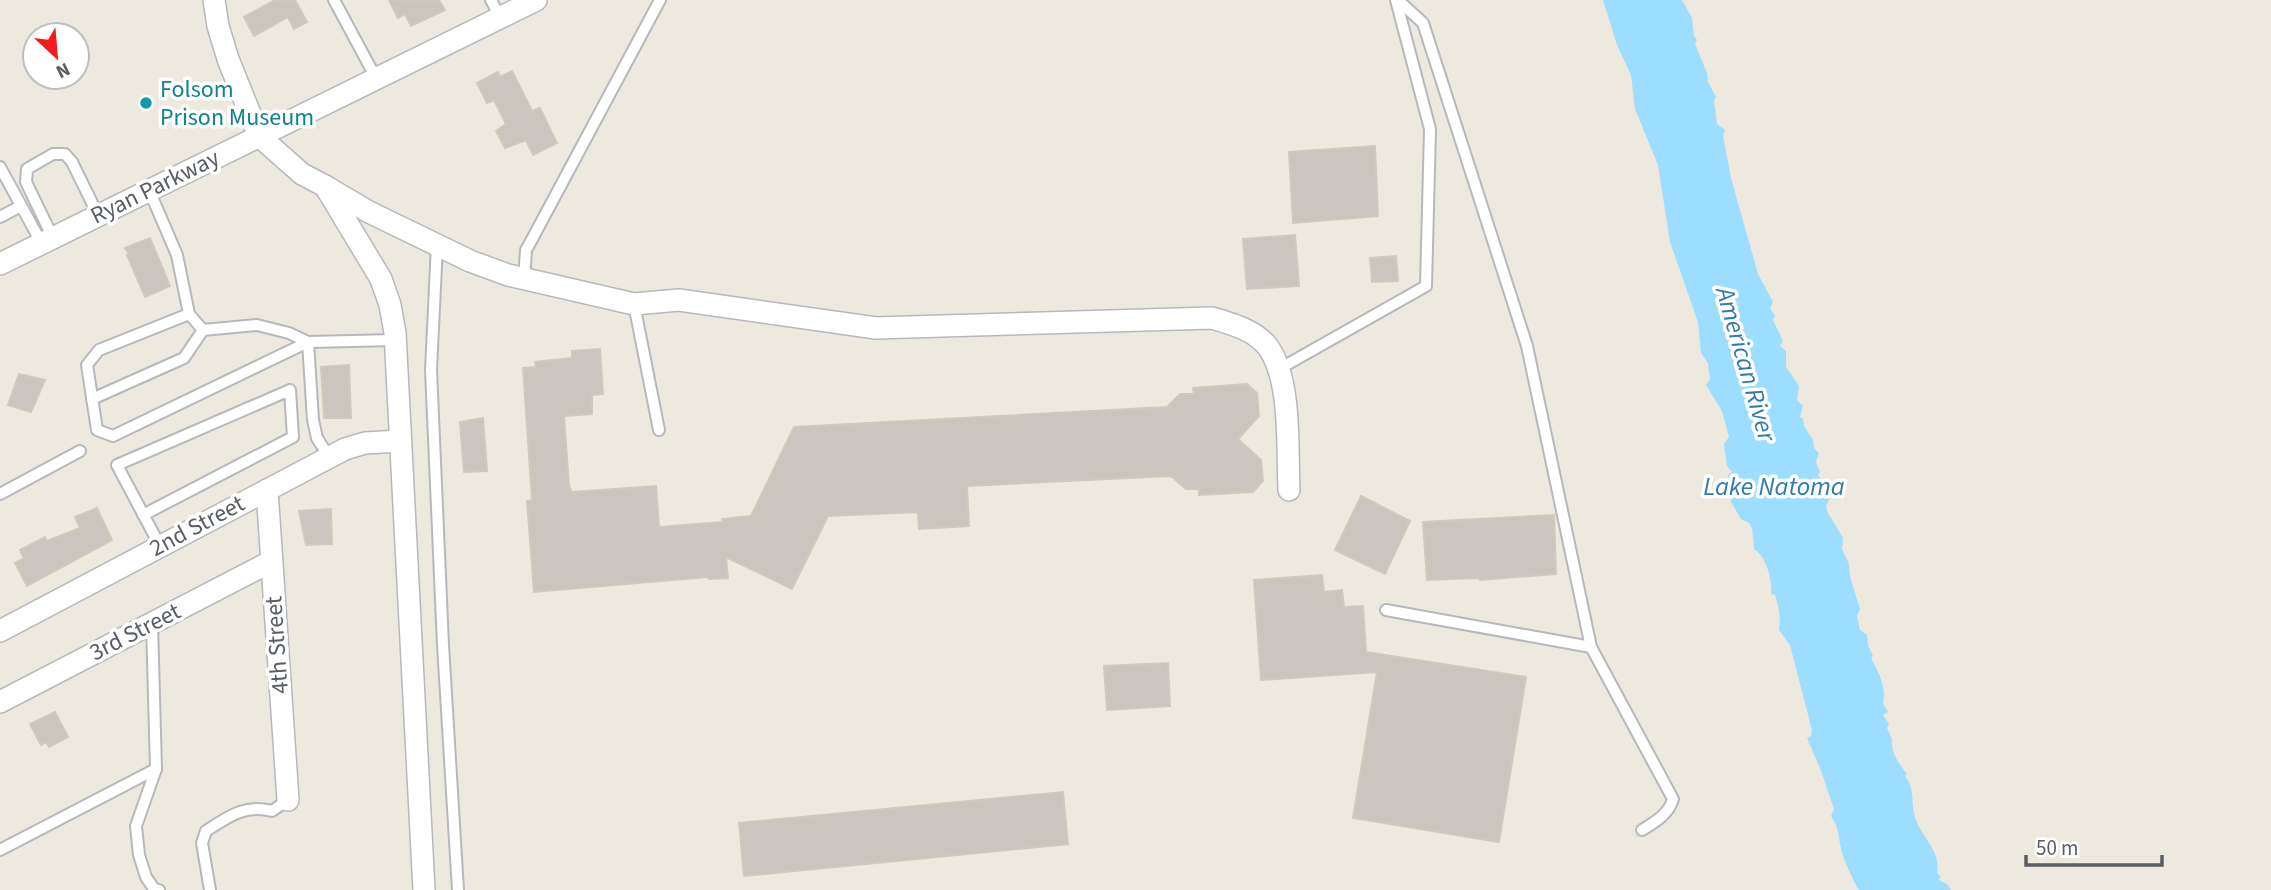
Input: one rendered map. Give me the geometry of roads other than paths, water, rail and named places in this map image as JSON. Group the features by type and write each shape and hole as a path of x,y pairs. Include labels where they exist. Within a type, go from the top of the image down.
{"street":[{"path":"214,0 218,26 228,59 259,136 302,174 369,212 470,261 524,279 634,304 679,300 876,328 1212,318 1234,324 1253,333 1268,347 1279,369 1285,403 1289,490"},
{"name":"Ryan Parkway","path":"0,264 376,78 495,9 536,0"},
{"path":"326,186 381,279 390,305 395,340 424,890"},
{"name":"2nd Street","path":"0,631 345,449 365,443 400,441"},
{"name":"4th Street","path":"267,489 288,800"},
{"name":"3rd Street","path":"0,702 271,562"}],"lane":[{"path":"334,0 376,78"},
{"path":"524,279 526,250 660,0"},
{"path":"1279,369 1426,286 1430,130 1397,0"},
{"path":"1397,0 1423,23 1527,346 1591,647 1673,799 1671,807 1658,820 1642,830"},
{"path":"47,241 26,182 27,169 53,154 65,154 72,162 98,215"},
{"path":"0,167 21,206 47,241"},
{"path":"149,190 177,255 189,314 203,330"},
{"path":"0,217 21,206"},
{"path":"437,245 431,370 443,645 458,890"},
{"path":"634,304 659,430"},
{"path":"189,314 99,350 87,365 97,430 113,436 308,342 395,340"},
{"path":"203,330 257,325 289,333 308,342"},
{"path":"92,399 184,358 203,330"},
{"path":"308,342 313,420 317,438 330,457"},
{"path":"143,515 293,437 290,390 117,465 143,515 160,546"},
{"path":"0,494 80,452"},
{"path":"1386,610 1591,647"},
{"path":"152,623 156,769 136,826 139,855 146,877 154,889 159,890"},
{"path":"0,850 156,769"},
{"path":"210,890 202,843 206,831 237,811 272,811 288,800"}],"water":[{"name":"Lake Natoma","path":"1603,0 1682,0 1692,18 1697,40 1695,44 1716,97 1714,101 1717,124 1725,130 1723,136 1731,178 1758,274 1773,302 1770,308 1783,341 1780,346 1786,351 1786,367 1799,386 1797,400 1803,406 1800,417 1819,453 1816,462 1820,472 1818,475 1824,483 1824,492 1830,498 1827,511 1843,538 1842,549 1849,564 1850,577 1860,609 1857,616 1860,630 1867,635 1873,656 1871,658 1883,685 1883,703 1888,712 1883,715 1889,724 1887,728 1892,739 1892,748 1907,774 1905,776 1911,790 1916,821 1936,857 1937,873 1941,877 1938,879 1951,890 1859,890 1846,863 1831,816 1834,809 1807,738 1811,736 1812,730 1790,645 1779,630 1779,608 1775,595 1771,594 1768,569 1754,549 1752,528 1741,519 1731,502 1728,475 1732,472 1727,466 1724,444 1729,437 1722,411 1706,385 1710,379 1708,363 1701,353 1698,322 1670,242 1658,165 1635,109 1631,75 1617,45"}],"place":[{"name":"Folsom Prison Museum","path":"146,103"}],"water label":[{"name":"American River","path":"1746,364"}]}
